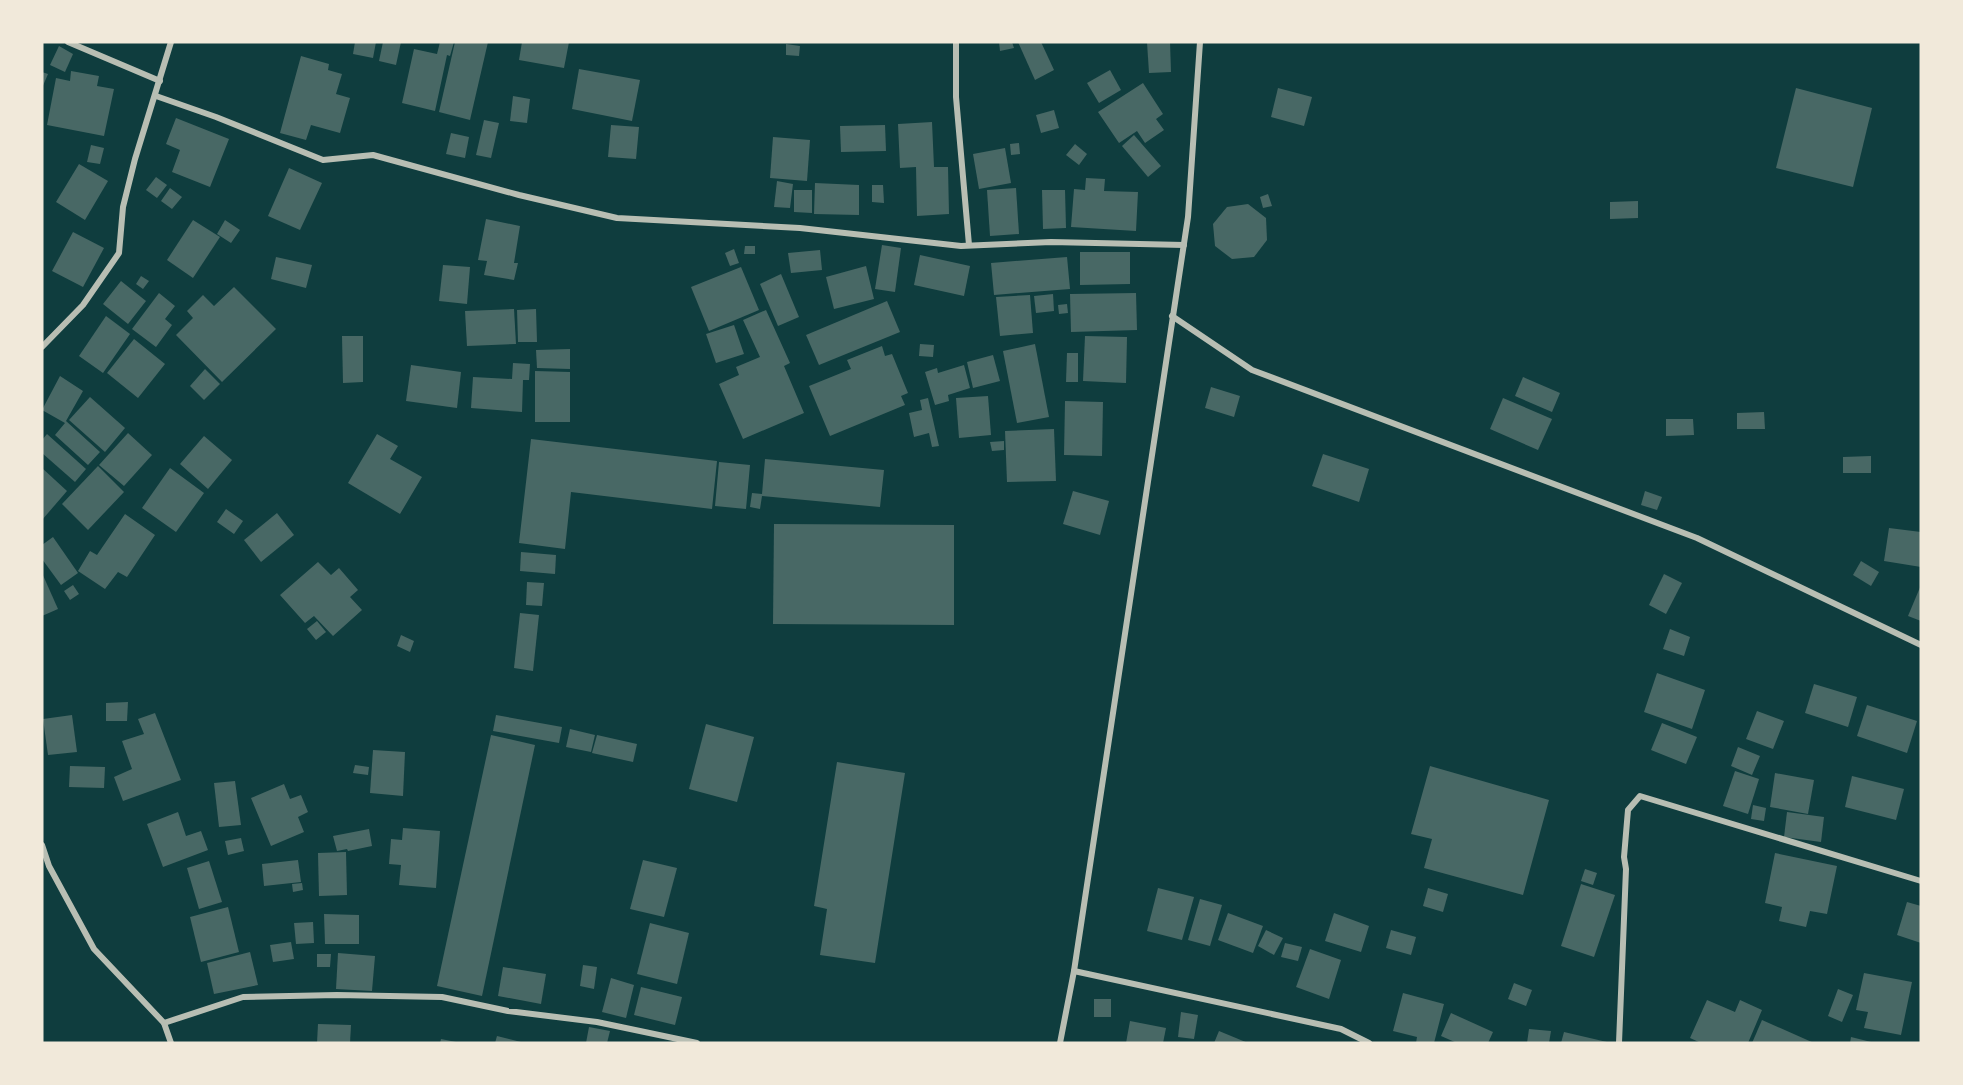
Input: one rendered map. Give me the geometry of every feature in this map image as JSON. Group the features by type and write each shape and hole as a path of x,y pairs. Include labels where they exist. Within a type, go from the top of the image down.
{"street":[{"path":"68,42 160,81"},
{"path":"42,346 83,305 119,253 123,207 135,159 171,42"},
{"path":"956,42 956,97 969,245"},
{"path":"1060,1043 1074,971 1188,217 1200,42"},
{"path":"156,96 216,117 323,160 373,155 519,195 617,218 800,228 961,246 1051,242 1184,244"},
{"path":"1172,316 1252,370 1697,538 1921,645"},
{"path":"1619,1043 1626,868 1624,857 1628,810 1640,796 1921,881"},
{"path":"42,845 49,866 94,949 164,1023 171,1043"},
{"path":"1074,971 1341,1029 1369,1043"},
{"path":"164,1023 243,997 337,995 442,997 508,1011 597,1022 697,1043"}],"building":[{"path":"355,42 376,42 373,58 353,54"},
{"path":"383,42 401,42 396,65 379,61"},
{"path":"440,42 454,42 450,56 447,55 435,111 402,103 414,49 437,54"},
{"path":"455,42 488,42 470,120 439,112"},
{"path":"522,42 569,42 564,68 519,60"},
{"path":"999,42 1012,42 1014,48 1000,51"},
{"path":"1018,42 1041,42 1054,70 1035,80"},
{"path":"1147,42 1170,42 1171,72 1149,73"},
{"path":"786,44 800,46 799,56 786,55"},
{"path":"59,46 73,54 65,72 50,65"},
{"path":"301,56 329,64 328,70 342,74 336,94 350,98 340,133 311,125 306,140 280,133"},
{"path":"579,69 640,80 632,121 572,109"},
{"path":"1110,70 1121,90 1099,103 1087,83"},
{"path":"71,71 99,76 97,86 114,89 104,136 47,125 56,78 70,81"},
{"path":"42,72 48,74 42,88"},
{"path":"1143,83 1163,114 1156,119 1164,130 1145,143 1137,131 1119,143 1098,112"},
{"path":"1278,88 1312,97 1304,126 1271,117"},
{"path":"1796,88 1872,108 1853,187 1776,168"},
{"path":"513,96 530,99 527,123 510,121"},
{"path":"1054,110 1059,128 1041,133 1036,115"},
{"path":"176,118 229,139 210,187 172,172 180,150 166,144"},
{"path":"484,120 499,123 491,158 476,155"},
{"path":"932,122 934,167 948,167 949,214 917,216 916,167 900,168 898,124"},
{"path":"611,125 639,127 636,159 608,157"},
{"path":"885,125 886,151 841,152 840,126"},
{"path":"451,133 469,137 465,158 446,154"},
{"path":"1134,135 1161,166 1148,177 1122,146"},
{"path":"773,137 810,140 807,181 770,178"},
{"path":"1019,143 1020,154 1011,155 1010,144"},
{"path":"1075,144 1087,154 1079,165 1066,155"},
{"path":"91,145 104,148 100,164 87,162"},
{"path":"1005,148 1011,183 979,189 973,154"},
{"path":"79,164 108,181 85,220 56,202"},
{"path":"289,168 322,183 300,230 268,216"},
{"path":"156,177 167,185 157,198 146,190"},
{"path":"1086,178 1105,179 1104,191 1138,192 1136,231 1071,227 1074,189 1085,190"},
{"path":"777,181 793,184 790,208 774,207"},
{"path":"815,183 859,185 859,215 814,214"},
{"path":"872,185 883,185 884,203 872,202"},
{"path":"170,188 182,197 172,209 161,201"},
{"path":"1016,188 1019,234 990,236 987,190"},
{"path":"794,190 812,190 812,213 794,212"},
{"path":"1042,190 1065,190 1066,228 1043,229"},
{"path":"1268,194 1272,206 1263,208 1260,197"},
{"path":"1638,201 1638,218 1610,219 1610,202"},
{"path":"1248,204 1266,218 1267,240 1254,257 1232,259 1215,246 1213,224 1227,207"},
{"path":"486,219 520,226 514,263 518,263 514,280 484,275 487,261 478,260"},
{"path":"193,220 220,237 193,278 167,260"},
{"path":"225,220 240,230 231,243 217,234"},
{"path":"73,232 104,248 83,287 52,271"},
{"path":"882,245 901,248 895,292 875,289"},
{"path":"745,246 755,246 755,254 744,254"},
{"path":"734,249 739,263 730,266 725,253"},
{"path":"820,250 822,270 791,273 788,253"},
{"path":"1080,252 1130,252 1130,284 1080,285"},
{"path":"920,255 970,266 964,296 914,285"},
{"path":"276,257 312,265 306,288 271,279"},
{"path":"1067,257 1070,289 994,295 991,263"},
{"path":"443,265 470,267 467,304 439,301"},
{"path":"866,266 874,299 834,309 826,277"},
{"path":"741,267 759,310 709,331 691,287"},
{"path":"781,274 799,317 778,326 760,284"},
{"path":"141,276 149,281 143,289 136,284"},
{"path":"121,281 146,301 128,324 103,304"},
{"path":"234,287 276,329 222,382 176,335 193,318 187,311 203,295 214,306"},
{"path":"159,293 175,306 165,319 172,325 156,347 132,329"},
{"path":"1136,293 1137,330 1071,332 1070,294"},
{"path":"1053,294 1054,311 1036,313 1034,296"},
{"path":"1030,295 1033,333 1000,336 996,297"},
{"path":"887,301 900,332 819,365 806,335"},
{"path":"1067,304 1068,313 1059,314 1058,305"},
{"path":"514,309 516,344 467,346 465,311"},
{"path":"536,309 537,342 518,342 517,310"},
{"path":"766,310 790,363 784,366 804,413 743,439 719,384 739,375 736,367 760,357 743,320"},
{"path":"106,316 130,334 103,373 79,356"},
{"path":"734,325 744,354 716,363 706,334"},
{"path":"342,336 363,336 363,382 343,383"},
{"path":"1085,336 1127,337 1126,383 1083,381"},
{"path":"134,339 165,364 138,398 107,373"},
{"path":"920,344 934,345 933,357 919,356"},
{"path":"1035,344 1049,417 1017,423 1003,351"},
{"path":"882,346 885,356 892,354 908,393 901,396 905,405 830,436 809,386 851,369 847,360"},
{"path":"570,349 570,369 537,368 536,350"},
{"path":"1067,353 1078,353 1078,382 1066,382"},
{"path":"993,355 1000,381 973,388 967,362"},
{"path":"513,363 530,364 529,380 523,380 522,412 471,408 473,377 512,379"},
{"path":"411,365 461,372 457,408 406,401"},
{"path":"964,365 970,388 948,395 949,401 935,405 925,372 937,368 938,373"},
{"path":"205,369 220,384 204,400 190,386"},
{"path":"535,371 570,372 570,422 535,422"},
{"path":"60,376 83,391 66,421 100,452 88,465 55,435 65,423 42,410"},
{"path":"1523,377 1560,393 1552,412 1515,396"},
{"path":"1211,387 1240,396 1234,417 1205,408"},
{"path":"988,396 991,435 959,438 956,398"},
{"path":"90,397 125,428 105,452 69,420"},
{"path":"928,398 939,446 932,447 929,433 914,437 909,413 922,410 920,400"},
{"path":"1503,398 1552,419 1538,450 1490,429"},
{"path":"1065,401 1103,402 1102,456 1064,455"},
{"path":"1764,412 1765,429 1737,429 1737,413"},
{"path":"1666,419 1693,419 1694,435 1666,436"},
{"path":"1054,429 1056,481 1007,482 1005,431"},
{"path":"128,433 152,455 124,486 99,465"},
{"path":"47,434 86,469 75,482 42,453 42,440"},
{"path":"377,434 398,446 390,459 422,477 400,514 348,483"},
{"path":"204,436 232,460 208,489 180,464"},
{"path":"531,439 717,461 712,509 571,492 565,549 519,543"},
{"path":"1004,441 1004,450 992,451 990,442"},
{"path":"1323,454 1369,469 1359,502 1312,486"},
{"path":"1871,456 1871,473 1843,473 1843,457"},
{"path":"765,459 884,470 880,507 762,496 760,509 750,507 752,493 762,494"},
{"path":"719,462 750,465 746,509 715,506"},
{"path":"98,466 124,492 88,530 62,504"},
{"path":"42,468 67,491 42,520"},
{"path":"170,468 204,493 176,532 142,508"},
{"path":"1073,491 1109,501 1100,535 1063,524"},
{"path":"1645,491 1662,497 1657,510 1641,505"},
{"path":"226,509 243,521 234,534 217,522"},
{"path":"277,513 294,535 261,562 244,540"},
{"path":"125,514 155,535 127,577 118,572 105,589 78,571 90,551 97,555"},
{"path":"774,524 954,525 954,625 773,624"},
{"path":"1889,528 1921,532 1921,567 1884,561"},
{"path":"53,537 78,573 61,585 42,559 42,545"},
{"path":"521,552 556,555 555,574 520,571"},
{"path":"1861,561 1879,572 1871,586 1853,575"},
{"path":"318,562 331,575 339,568 358,590 350,597 362,610 333,636 314,616 305,623 280,595"},
{"path":"42,573 58,609 42,616"},
{"path":"1664,574 1682,583 1666,614 1649,605"},
{"path":"527,582 544,583 542,606 526,605"},
{"path":"73,585 79,594 70,600 64,591"},
{"path":"1921,585 1921,621 1908,616"},
{"path":"520,613 539,615 533,671 514,668"},
{"path":"317,621 326,632 316,640 307,629"},
{"path":"1670,629 1690,637 1684,656 1663,649"},
{"path":"401,635 414,641 410,652 397,646"},
{"path":"1657,673 1705,690 1692,729 1644,712"},
{"path":"1814,684 1857,697 1848,727 1805,713"},
{"path":"128,702 127,721 106,721 106,703"},
{"path":"1867,705 1917,721 1907,753 1857,736"},
{"path":"1757,711 1784,721 1773,749 1746,739"},
{"path":"155,713 181,780 123,801 114,777 132,769 122,741 144,734 138,719"},
{"path":"72,715 77,752 48,755 43,719"},
{"path":"496,715 562,727 559,743 493,731"},
{"path":"1662,723 1697,737 1686,764 1651,750"},
{"path":"706,724 754,737 737,802 689,789"},
{"path":"570,729 595,735 591,752 566,747"},
{"path":"491,735 535,745 482,996 437,986"},
{"path":"597,735 637,744 633,762 592,753"},
{"path":"1738,747 1760,756 1752,775 1731,766"},
{"path":"373,750 405,752 403,796 370,793"},
{"path":"837,762 905,773 875,963 820,955 827,909 814,906"},
{"path":"355,765 369,767 368,775 353,773"},
{"path":"70,766 105,767 104,788 69,787"},
{"path":"1430,766 1549,800 1523,895 1424,868 1432,839 1411,834"},
{"path":"1735,771 1759,779 1748,814 1723,806"},
{"path":"1775,773 1814,780 1808,814 1770,807"},
{"path":"1852,776 1904,789 1896,820 1845,807"},
{"path":"235,781 241,825 219,827 214,783"},
{"path":"284,784 290,799 301,795 308,812 298,817 304,832 271,846 251,798"},
{"path":"1753,805 1766,808 1764,821 1751,819"},
{"path":"178,812 186,836 201,831 208,850 163,867 147,824"},
{"path":"1787,812 1824,817 1821,842 1784,837"},
{"path":"403,828 440,831 436,888 399,885 401,865 389,864 391,839 402,840"},
{"path":"369,829 372,846 337,851 333,836"},
{"path":"241,838 244,851 228,855 225,841"},
{"path":"346,852 347,895 319,896 318,853"},
{"path":"1775,853 1837,866 1827,914 1810,911 1806,927 1779,921 1782,907 1765,903"},
{"path":"298,860 301,882 264,886 262,864"},
{"path":"643,860 677,868 664,917 630,909"},
{"path":"209,861 222,902 199,909 187,868"},
{"path":"1585,869 1597,873 1593,885 1581,881"},
{"path":"302,883 303,890 293,892 292,884"},
{"path":"1581,884 1615,895 1594,957 1561,946"},
{"path":"1158,888 1194,897 1182,940 1147,931"},
{"path":"1428,888 1448,894 1443,912 1423,906"},
{"path":"1200,899 1222,905 1210,946 1188,940"},
{"path":"1907,902 1921,906 1921,943 1897,935"},
{"path":"228,907 239,952 201,962 190,917"},
{"path":"1228,913 1263,926 1253,953 1218,940"},
{"path":"1334,913 1369,926 1361,952 1325,941"},
{"path":"324,914 359,915 359,944 325,944"},
{"path":"313,922 314,943 296,944 294,923"},
{"path":"650,923 689,933 677,984 637,974"},
{"path":"1266,930 1283,938 1274,955 1258,946"},
{"path":"1391,930 1416,937 1411,955 1386,948"},
{"path":"291,942 294,959 273,962 270,945"},
{"path":"1285,943 1302,947 1298,961 1281,957"},
{"path":"1310,949 1341,960 1329,999 1296,987"},
{"path":"250,952 258,985 214,994 207,963"},
{"path":"338,953 375,956 372,991 336,989"},
{"path":"317,954 331,954 330,967 317,967"},
{"path":"583,965 597,967 594,989 580,986"},
{"path":"503,967 546,974 541,1004 498,996"},
{"path":"1864,973 1912,982 1901,1035 1864,1028 1868,1012 1856,1010"},
{"path":"611,978 634,985 626,1018 602,1012"},
{"path":"1514,983 1532,990 1526,1006 1508,999"},
{"path":"641,987 682,997 675,1025 634,1015"},
{"path":"1838,989 1853,995 1842,1022 1828,1016"},
{"path":"1403,993 1444,1004 1434,1043 1416,1043 1417,1037 1393,1031"},
{"path":"1094,999 1111,999 1111,1017 1094,1017"},
{"path":"1707,1000 1735,1012 1740,1000 1762,1010 1748,1043 1701,1043 1690,1038"},
{"path":"1181,1012 1198,1015 1194,1039 1178,1037"},
{"path":"1451,1013 1493,1032 1488,1043 1457,1043 1441,1036"},
{"path":"1762,1020 1814,1043 1752,1043"},
{"path":"1130,1021 1166,1028 1163,1043 1126,1043"},
{"path":"318,1024 351,1025 350,1043 317,1043"},
{"path":"589,1027 610,1031 607,1043 586,1043"},
{"path":"1529,1029 1551,1031 1549,1043 1527,1043"},
{"path":"1219,1031 1248,1043 1214,1043"},
{"path":"1564,1032 1607,1042 1607,1043 1561,1043"},
{"path":"497,1036 521,1042 521,1043 495,1043"},
{"path":"1851,1037 1871,1042 1871,1043 1850,1043"},
{"path":"441,1039 456,1042 456,1043 440,1043"}]}
